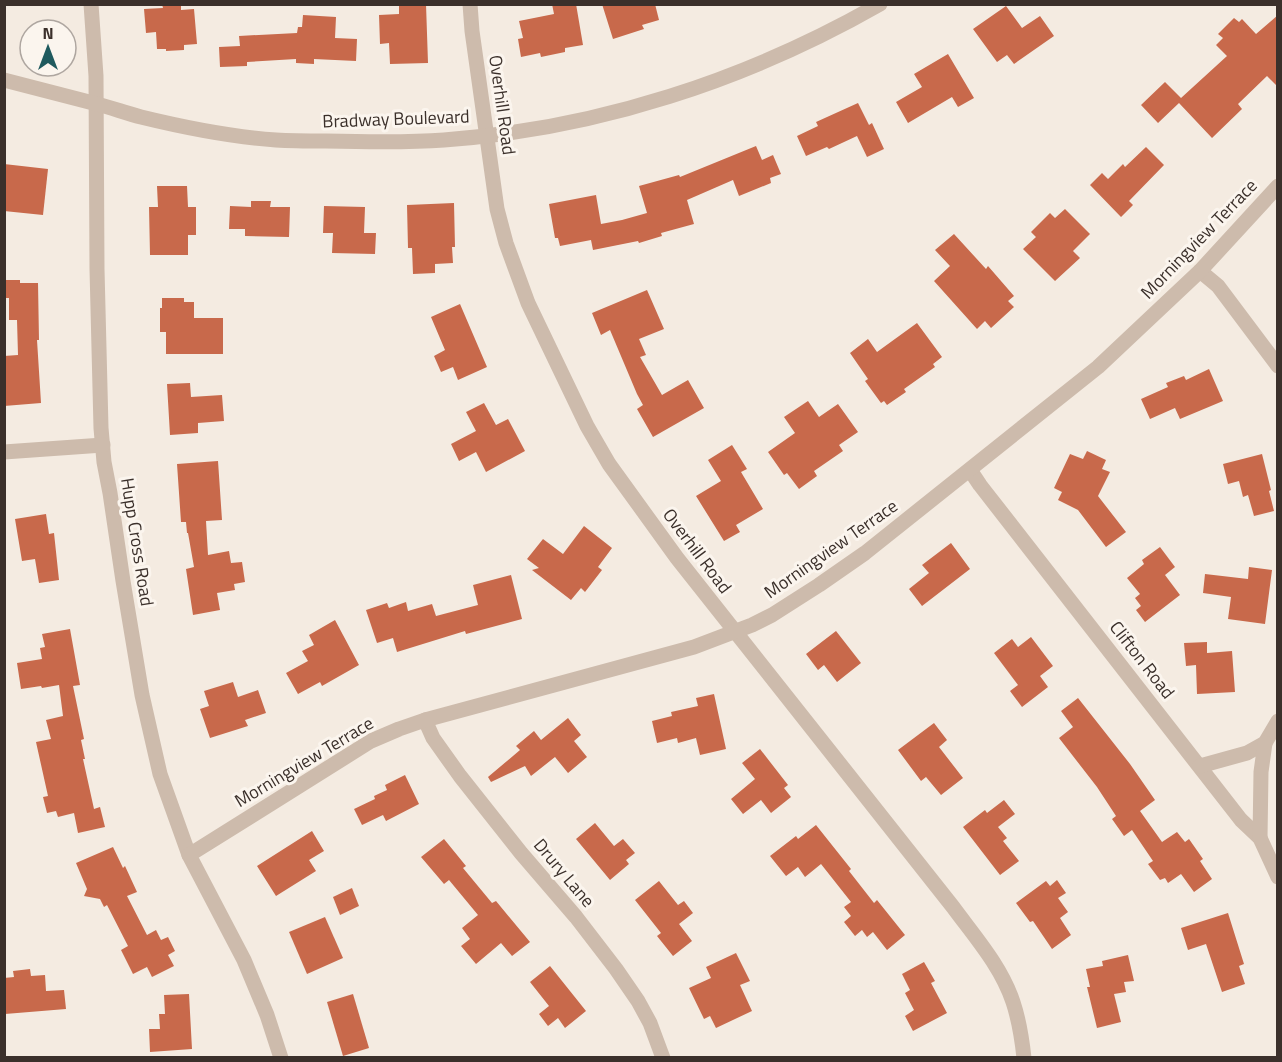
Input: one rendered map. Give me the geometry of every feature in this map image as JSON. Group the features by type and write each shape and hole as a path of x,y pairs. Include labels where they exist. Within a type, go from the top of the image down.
{"street":[{"name":"Hupp Cross Road","path":"91,4 97,104 98,345 101,428 142,695 160,774 189,855 244,960 267,1015 281,1058"},
{"name":"Overhill Road","path":"470,4 497,209 528,303 587,426 609,464 676,558 953,907 993,961 1013,1002 1024,1058"},
{"name":"Bradway Boulevard","path":"4,80 141,117 216,132 275,140 388,142 446,140 572,122 640,106 708,84 784,54 844,25 880,4"},
{"name":"Morningview Terrace","path":"189,855 371,741 399,729 683,650 734,632 772,615 865,553 1098,366 1200,271 1278,186"},
{"path":"1200,271 1218,286 1278,366"},
{"path":"4,452 103,445"},
{"name":"Clifton Road","path":"970,470 1240,820 1260,838 1278,877"},
{"name":"Drury Lane","path":"425,720 434,738 460,776 576,918 638,1001 650,1023 663,1058"},
{"path":"1260,838 1261,772 1265,743 1278,721"},
{"path":"1200,766 1246,753 1265,743"}],"building":[{"path":"162,4 181,4 181,10 194,9 197,44 184,45 184,50 157,49 156,32 146,33 144,9 163,8"},
{"path":"426,4 428,63 390,64 389,43 380,44 379,15 399,14 399,5"},
{"path":"552,4 576,4 583,45 565,48 565,52 541,57 540,53 521,57 518,39 523,38 519,21 554,14"},
{"path":"602,4 655,4 659,20 642,25 644,29 613,39"},
{"path":"1006,6 1022,28 1040,16 1054,36 1014,64 1007,55 997,62 973,29"},
{"path":"303,15 336,17 335,38 357,39 356,61 314,59 314,64 296,63 296,59 247,62 247,66 220,67 219,47 240,46 239,36 297,33 298,27 302,27"},
{"path":"1278,15 1278,87 1267,76 1238,104 1242,109 1212,138 1179,103 1158,123 1141,105 1165,82 1181,98 1227,56 1216,45 1223,38 1218,34 1234,18 1239,22 1242,19 1256,34"},
{"path":"948,54 974,98 958,107 952,97 908,123 896,102 922,87 914,74"},
{"path":"858,103 869,125 872,123 884,149 867,157 857,136 829,149 827,147 806,156 797,136 818,126 816,122"},
{"path":"756,146 762,160 773,155 781,174 770,178 771,183 739,196 733,180 687,200 694,224 661,233 662,236 639,243 638,241 593,250 591,240 560,246 558,238 555,238 549,204 596,195 601,224 647,213 639,186 679,175 680,177"},
{"path":"1146,147 1164,165 1129,201 1133,205 1121,217 1090,185 1102,173 1108,179 1123,164 1125,167"},
{"path":"4,164 48,169 43,215 4,211"},
{"path":"157,186 187,186 188,207 196,207 196,235 188,235 188,255 150,255 149,207 158,207"},
{"path":"251,201 271,201 270,207 290,207 289,237 245,236 245,229 229,229 230,206 251,207"},
{"path":"454,203 453,263 435,264 435,273 413,274 412,248 408,248 407,205"},
{"path":"324,206 365,207 364,233 376,233 375,254 332,253 333,233 323,233"},
{"path":"1065,209 1090,234 1073,251 1080,258 1055,281 1023,249 1036,237 1031,232 1050,213 1055,218"},
{"path":"954,234 986,269 988,266 1014,296 1008,301 1014,307 991,328 985,321 977,329 934,281 950,266 935,250"},
{"path":"4,280 38,283 39,340 37,340 41,403 4,406 4,356 18,355 17,320 9,320 9,298 4,298"},
{"path":"647,290 664,329 639,339 646,355 640,357 662,395 688,380 704,408 653,437 637,409 643,405 610,330 601,335 592,313"},
{"path":"162,298 184,298 184,302 194,302 194,318 223,318 223,354 166,354 166,332 160,332"},
{"path":"460,304 487,367 458,380 453,367 441,372 434,356 445,350 431,317"},
{"path":"917,323 942,357 933,364 935,367 904,389 906,392 887,405 884,401 881,403 865,381 868,379 850,353 868,339 877,352"},
{"path":"1209,369 1223,401 1180,419 1175,408 1150,419 1141,399 1168,387 1166,383 1184,376 1186,380"},
{"path":"190,383 191,397 222,395 224,421 198,423 198,433 170,435 167,384"},
{"path":"808,401 819,417 838,404 858,432 839,445 843,451 814,471 817,476 799,489 787,473 784,475 768,452 795,433 784,417"},
{"path":"484,403 496,425 508,419 525,451 486,472 476,452 459,461 451,444 476,431 466,412"},
{"path":"732,445 747,469 741,472 763,509 736,525 740,532 724,541 696,496 721,481 708,460"},
{"path":"1087,451 1106,460 1102,469 1110,472 1098,496 1126,532 1106,547 1078,510 1058,500 1062,492 1054,488 1070,454 1083,459"},
{"path":"1262,454 1274,511 1254,516 1248,495 1243,497 1239,481 1228,484 1223,464"},
{"path":"218,461 222,520 206,521 208,555 229,551 231,563 242,562 245,582 234,584 235,590 217,593 220,610 193,615 186,569 194,567 186,522 181,522 177,464"},
{"path":"46,514 49,534 54,533 59,580 39,583 35,559 22,561 15,519"},
{"path":"584,526 612,548 598,567 602,570 585,592 581,588 571,600 532,570 539,568 527,559 543,539 563,554"},
{"path":"951,543 970,569 922,606 909,589 929,573 922,565"},
{"path":"1160,547 1175,567 1165,575 1180,595 1145,622 1136,610 1141,606 1135,598 1140,594 1127,578 1144,564 1142,560"},
{"path":"1249,567 1272,570 1265,624 1228,619 1231,597 1203,593 1205,574 1248,579"},
{"path":"511,575 522,619 466,634 465,631 397,652 393,638 377,643 366,610 387,603 389,608 406,602 408,611 432,604 436,616 478,605 473,585"},
{"path":"335,620 359,665 322,686 320,682 298,694 286,673 308,661 302,651 314,645 309,635"},
{"path":"70,629 80,685 73,686 84,739 81,740 85,759 83,759 94,809 100,807 105,827 78,833 74,813 58,817 56,811 47,813 43,797 48,796 36,742 51,739 46,720 63,716 59,685 21,689 17,663 42,659 40,648 45,647 42,634"},
{"path":"836,631 861,663 837,682 824,665 818,670 806,654"},
{"path":"1031,637 1053,666 1040,676 1048,687 1022,707 1010,691 1018,685 994,653 1012,639 1018,647"},
{"path":"1207,642 1207,653 1232,651 1235,692 1197,694 1196,665 1186,666 1184,643"},
{"path":"233,682 238,697 258,690 266,713 245,720 248,726 210,738 200,709 209,706 204,691"},
{"path":"714,694 726,749 700,755 696,738 678,743 677,738 657,743 652,721 672,716 671,712 698,706 696,698"},
{"path":"1078,698 1155,800 1140,811 1162,842 1177,832 1185,842 1189,839 1203,859 1200,861 1212,879 1194,892 1181,874 1168,883 1165,878 1160,880 1148,864 1153,861 1132,830 1124,836 1112,819 1116,816 1097,787 1059,738 1073,727 1061,711"},
{"path":"568,718 581,735 574,741 587,757 568,773 555,757 531,776 525,766 491,782 488,777 520,750 516,746 534,731 541,740"},
{"path":"934,723 947,740 939,747 963,778 941,795 926,777 921,781 898,750"},
{"path":"760,749 788,785 784,788 791,797 771,813 761,800 743,814 731,799 755,779 742,763"},
{"path":"405,775 419,804 386,821 383,815 362,825 354,809 375,799 374,796 387,790 385,785"},
{"path":"1004,800 1015,814 998,827 1007,838 1003,841 1019,861 1000,875 963,827 985,810 987,813"},
{"path":"595,823 614,846 623,839 635,853 626,860 629,864 610,880 576,839"},
{"path":"816,825 851,869 849,871 874,903 877,900 905,935 887,950 873,932 867,937 862,930 855,936 844,922 851,916 844,907 851,902 821,864 805,877 798,867 786,876 770,856 796,836 798,839"},
{"path":"312,831 324,851 309,860 316,871 276,896 257,866"},
{"path":"444,839 466,866 463,868 492,903 496,901 530,942 512,956 501,943 476,964 461,946 470,939 462,928 478,915 449,880 444,884 421,857"},
{"path":"113,847 137,892 127,896 147,935 156,930 161,940 168,937 175,951 168,955 174,966 152,977 147,967 133,974 121,950 128,946 107,905 104,907 100,899 84,896 87,889 76,863"},
{"path":"1057,880 1066,893 1058,898 1068,912 1060,918 1071,935 1052,949 1033,921 1030,922 1016,903 1046,881 1050,886"},
{"path":"659,881 678,905 684,901 693,913 679,924 692,941 673,956 657,936 661,933 635,900"},
{"path":"352,888 359,906 340,915 333,897"},
{"path":"1228,913 1244,964 1239,966 1245,984 1222,992 1206,944 1188,950 1181,928"},
{"path":"325,917 343,958 307,974 289,932"},
{"path":"736,953 750,981 740,985 752,1011 716,1028 710,1016 704,1019 689,988 711,978 706,967"},
{"path":"1128,955 1134,981 1124,982 1126,992 1114,994 1121,1022 1097,1028 1087,987 1090,987 1086,969 1103,966 1102,961"},
{"path":"924,962 935,981 931,983 947,1013 913,1031 905,1016 914,1010 905,993 910,990 902,974"},
{"path":"550,966 586,1011 565,1028 558,1018 548,1026 539,1014 549,1006 530,982"},
{"path":"30,969 31,976 45,975 46,991 64,990 66,1009 5,1014 4,978 14,977 13,971"},
{"path":"189,994 192,1049 150,1052 149,1029 160,1029 159,1014 165,1014 164,995"},
{"path":"353,994 369,1048 343,1056 327,1002"}]}
